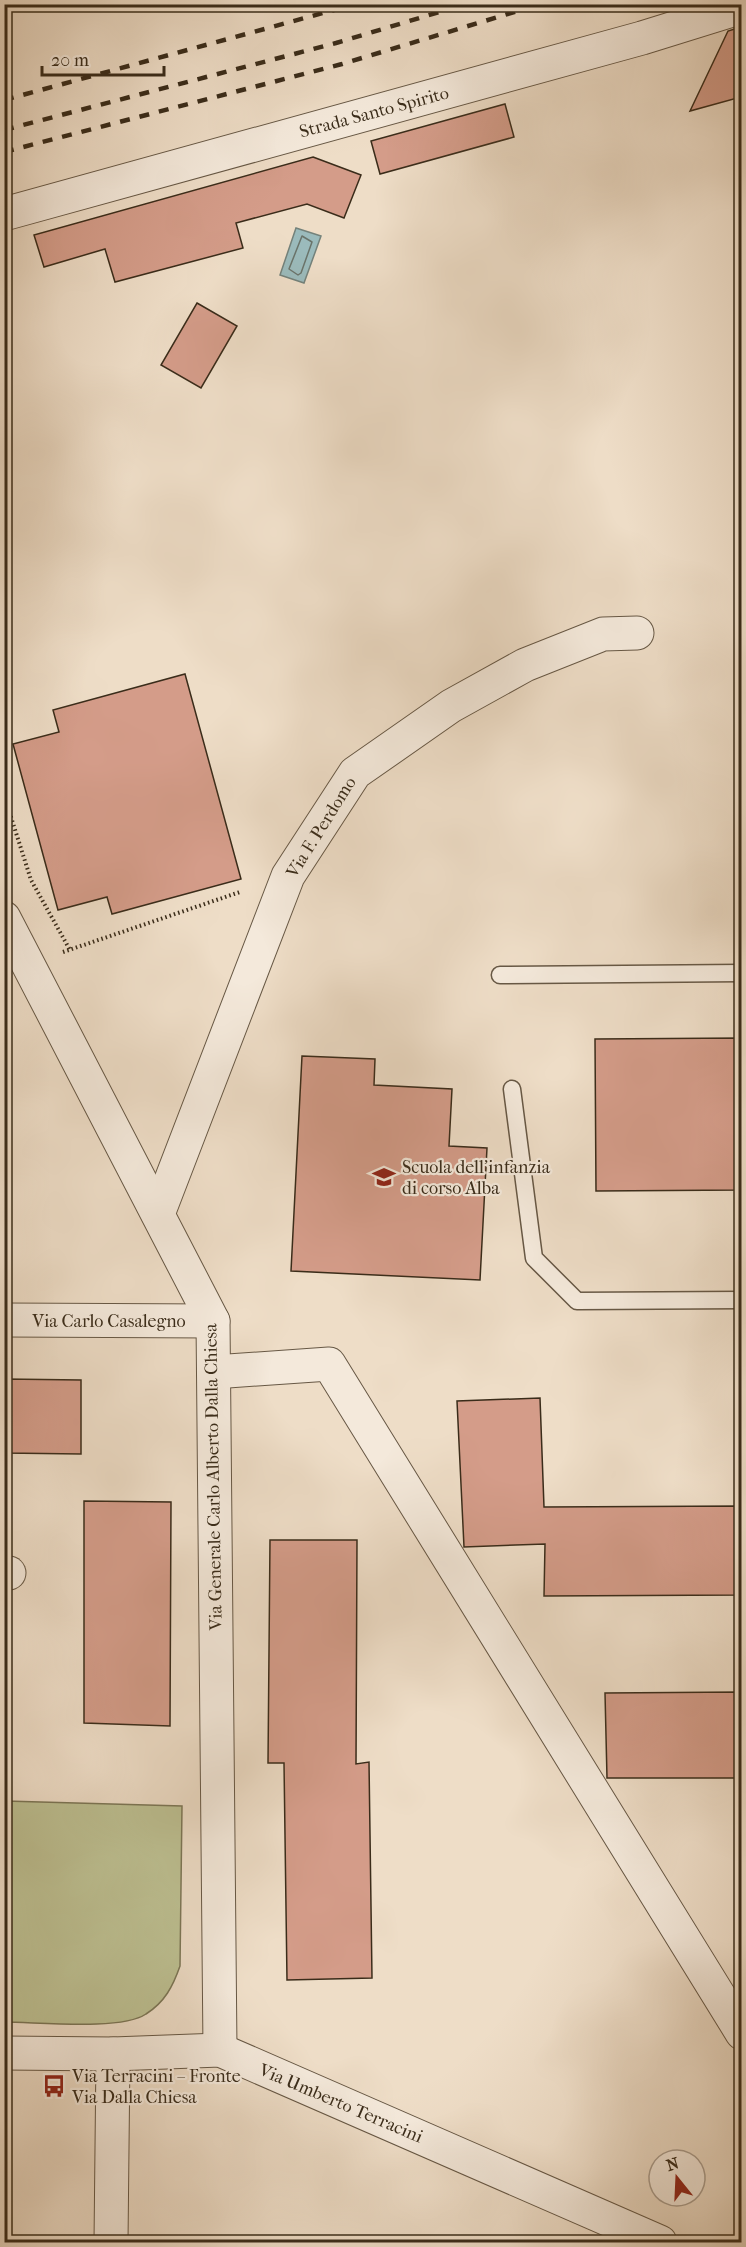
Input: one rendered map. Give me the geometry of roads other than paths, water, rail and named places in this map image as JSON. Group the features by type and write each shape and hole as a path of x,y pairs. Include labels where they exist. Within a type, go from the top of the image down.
{"street":[{"name":"Strada Santo Spirito","path":"4,214 642,38 741,7"},
{"name":"Via F. Perdomo","path":"158,1214 288,876 355,772 451,706 525,665 603,634 637,633"},
{"name":"Via Generale Carlo Alberto Dalla Chiesa","path":"4,918 213,1322 220,2050"},
{"name":"Via Carlo Casalegno","path":"4,1320 213,1322"},
{"path":"214,1372 329,1364 741,2032"},
{"name":"Via Umberto Terracini","path":"4,2054 113,2054 220,2050 660,2242"},
{"path":"111,2242 113,2054"}],"lane":[{"path":"500,975 741,973"},
{"path":"512,1089 534,1258 577,1301 741,1300"}],"water":[{"path":"296,228 321,236 304,283 280,275"}],"railway":[{"path":"4,100 356,4"},
{"path":"4,130 336,43 466,4"},
{"path":"4,152 342,64 541,4"}],"place":[{"name":"Scuola dell'infanzia di corso Alba","path":"384,1177"},
{"name":"Via Terracini – Fronte Via Dalla Chiesa","path":"54,2086"}]}
